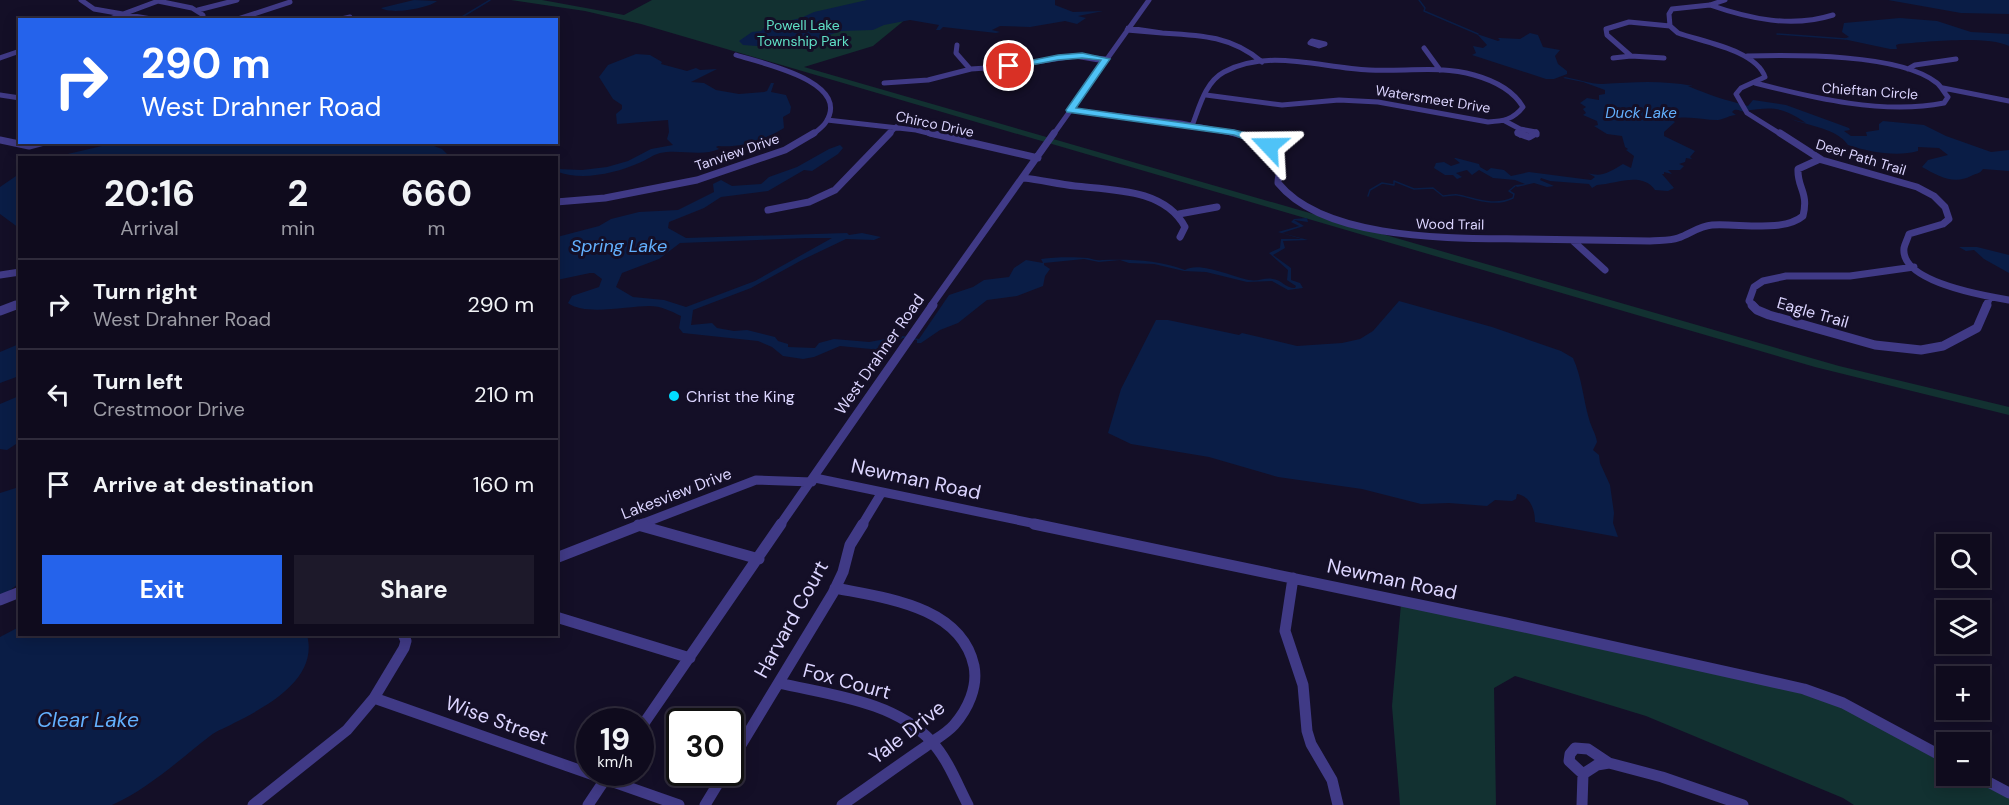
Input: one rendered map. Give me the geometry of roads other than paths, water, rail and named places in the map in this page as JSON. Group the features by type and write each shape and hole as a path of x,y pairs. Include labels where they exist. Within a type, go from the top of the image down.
{"street":[{"path":"81,0 94,9 94,12 131,18"},
{"path":"168,3 174,0"},
{"path":"111,18 159,1 198,10 237,0"},
{"name":"West Drahner Road","path":"654,709 926,314 1149,0"},
{"path":"1670,26 1669,14 1672,9 1710,5 1725,0"},
{"path":"241,18 290,2"},
{"path":"1710,5 1748,16 1798,22 1815,21 1833,15"},
{"path":"94,9 148,18"},
{"path":"198,10 202,18"},
{"path":"1631,56 1607,35 1606,29 1631,22 1670,26 1686,36 1747,56 1765,70 1765,77 1755,83"},
{"path":"1127,29 1233,41 1249,49 1262,62"},
{"path":"957,45 956,53 970,69"},
{"path":"1424,48 1440,70"},
{"path":"3,57 18,53"},
{"path":"736,55 801,76 815,83 828,95 830,101 831,108 827,120"},
{"name":"Watersmeet Drive","path":"1192,126 1206,95 1215,78 1221,73 1232,68 1262,62 1321,55 1363,69 1440,70 1482,78 1519,100 1523,107 1522,112 1505,121 1466,120 1384,102 1342,100 1295,105 1206,95"},
{"path":"1613,58 1631,56 1664,58"},
{"name":"Chieftan Circle","path":"1747,56 1813,57 1880,63 1926,75 1943,88 1948,97 1944,103 1924,107 1818,100 1755,83"},
{"path":"884,83 928,80 970,69 1075,57 1105,60"},
{"path":"1908,69 1915,65 1956,59"},
{"path":"1002,67 1010,83"},
{"name":"Deer Path Trail","path":"1755,83 1738,91 1736,96 1747,113 1757,121 1820,159 1913,186 1937,197 1946,205 1950,212 1949,219 1942,224 1916,230 1904,241 1902,251 1907,261 1914,267"},
{"path":"1943,88 2009,101"},
{"path":"0,95 18,98"},
{"name":"Wood Trail","path":"1070,110 1244,134 1277,151 1282,163 1278,182 1281,190 1303,206 1407,236 1574,241 1665,240 1683,237 1700,227 1712,225 1789,224 1803,216 1805,208 1804,194 1797,177 1798,169 1820,159"},
{"name":"Chirco Drive","path":"827,120 896,127 1038,158"},
{"name":"Tanview Drive","path":"558,202 605,198 697,180 785,150 810,137 827,120"},
{"path":"1505,121 1520,129"},
{"path":"768,210 809,202 835,190 896,127"},
{"path":"0,140 18,144"},
{"path":"19,144 29,146 36,144"},
{"path":"1024,178 1101,187 1144,196 1160,202 1179,214 1185,227 1180,237"},
{"path":"1179,214 1217,207"},
{"path":"1574,241 1605,270"},
{"path":"1914,267 1950,287 2009,300"},
{"name":"Eagle Trail","path":"1914,267 1889,268 1848,277 1770,279 1754,287 1749,301 1757,310 1779,318 1885,347 1921,350 1943,346 1977,328 1990,297"},
{"path":"0,275 18,272"},
{"path":"0,311 18,304"},
{"name":"Lakesview Drive","path":"558,557 756,480 813,480"},
{"name":"Newman Road","path":"813,480 882,492 1293,578 1804,689 1851,707 1936,753"},
{"name":"Harvard Court","path":"744,740 835,588 843,573 850,545 882,492"},
{"path":"639,525 759,559"},
{"path":"1293,578 1285,631 1303,685 1307,731 1311,744 1332,780 1338,805"},
{"name":"Yale Drive","path":"835,588 921,609 944,620 966,642 975,663 975,681 968,706 951,727 842,805"},
{"path":"0,600 18,593"},
{"path":"558,619 690,658"},
{"path":"253,805 347,730 374,698 404,648 406,641 404,636"},
{"name":"Fox Court","path":"779,683 896,714 909,721 932,741 968,805"},
{"name":"Wise Street","path":"374,698 576,765"},
{"path":"1583,774 1569,761 1570,754 1575,748 1588,749 1609,763 1662,777 1743,805"},
{"path":"1582,805 1581,780 1583,774 1597,765 1609,763"},
{"path":"1990,783 2009,793"},
{"path":"588,805 601,786"},
{"path":"632,786 679,805"},
{"path":"705,805 716,786"}],"water":[{"path":"414,0 437,1 410,10 393,11 381,8"},
{"path":"867,0 1055,0 1055,5 1073,12 1103,11 1078,16 1086,18 1077,24 1065,21 1030,27 1000,26 992,30 1000,32 996,33 943,27 936,30 939,25 910,20 884,25 873,30 841,31 818,39 784,41 772,47 743,45 739,41 752,32 761,31 766,26"},
{"path":"1888,0 2009,0 2009,14 1961,13"},
{"path":"1900,18 1937,21 1971,32 2009,34 2009,46 1986,41 1955,40 1899,44 1896,45 1897,49 1890,49 1843,39 1849,37 1842,32 1844,23"},
{"path":"1530,33 1538,35 1543,47 1560,50 1555,56 1558,64 1567,71 1567,74 1554,79 1546,79 1472,55 1476,53 1473,46 1483,48 1487,45 1477,34 1498,41 1500,40 1498,38 1520,39"},
{"path":"636,54 650,55 662,62 661,64 687,71 696,68 700,70 717,69 691,82 704,83 716,90 739,94 764,92 771,83 774,83 771,92 786,95 791,107 790,113 783,117 784,128 752,142 735,146 718,146 716,147 719,149 698,153 660,153 630,167 610,173 578,176 558,172 558,169 582,170 607,167 628,161 651,149 673,145 667,139 668,120 617,124 616,114 622,109 622,105 613,99 599,77 608,65"},
{"name":"Duck Lake","path":"1563,78 1597,84 1648,82 1681,84 1693,86 1688,86 1748,106 1753,100 1786,105 1849,128 1850,130 1844,131 1851,136 1867,136 1866,132 1879,130 1879,124 1883,121 1924,125 1946,136 1991,152 2009,150 2009,171 1983,169 1965,179 1946,178 1922,167 1928,160 1948,155 1939,148 1918,147 1918,151 1901,154 1865,150 1848,145 1830,131 1790,119 1806,123 1790,113 1776,109 1734,110 1732,112 1736,115 1718,120 1671,119 1675,122 1664,132 1664,136 1695,151 1690,157 1692,159 1686,158 1685,162 1679,164 1684,166 1680,170 1668,170 1672,174 1664,172 1662,174 1674,188 1668,191 1655,190 1650,184 1636,180 1597,185 1592,188 1589,184 1550,181 1541,178 1540,180 1554,186 1547,187 1534,183 1517,187 1515,185 1525,184 1515,180 1493,178 1479,170 1472,175 1467,170 1456,173 1462,177 1457,179 1453,175 1445,175 1434,168 1436,163 1444,162 1451,166 1460,163 1454,158 1456,158 1479,164 1487,171 1491,168 1504,170 1511,176 1529,172 1591,180 1595,177 1588,173 1602,174 1623,164 1631,168 1634,156 1626,150 1628,149 1625,147 1622,136 1607,134 1594,126 1598,125 1597,121 1583,115 1586,113 1583,109 1586,107 1580,103 1587,98 1599,100 1599,95 1605,94 1605,90"},
{"path":"110,144 429,144 442,149 449,156 59,156"},
{"name":"Spring Lake","path":"840,145 843,148 838,154 812,171 804,170 768,191 721,197 704,208 669,222 668,228 686,238 847,233 881,237 874,240 846,239 751,288 693,310 691,325 712,323 717,328 734,331 747,330 775,337 778,341 788,344 788,347 815,348 819,343 834,339 869,342 903,336 919,339 949,295 973,287 984,280 1009,277 1014,268 1026,260 1043,263 1041,259 1077,257 1120,260 1099,262 1084,259 1044,263 1050,269 1045,276 1043,286 1017,296 987,300 958,323 940,330 921,343 917,343 917,340 903,338 881,350 840,346 803,359 783,356 772,347 758,341 683,333 679,328 681,316 658,307 596,310 576,307 568,303 572,296 599,287 602,279 590,273 558,280 558,237 639,212 678,210 714,192 713,184 721,180 732,186 761,184 769,177 797,167 829,149","holes":["832,238 755,281 686,307 664,300 633,297 616,287 622,273 659,259 680,243"]},
{"path":"18,175 18,227 0,214 0,187"},
{"path":"1307,218 1308,222 1294,220 1304,226 1282,233 1308,240 1283,241 1285,248 1273,255 1291,268 1291,280 1300,283 1303,288 1288,290 1272,281 1247,282 1206,272 1184,271 1154,264 1129,263 1120,260 1165,264 1185,270 1199,267 1249,280 1273,279 1295,288 1296,286 1287,280 1288,270 1269,253 1280,248 1281,239 1302,239 1278,232 1299,226 1291,222 1294,219"},
{"path":"1959,247 1977,247 2009,255 2009,273 1984,259 1974,250 1966,251"},
{"path":"1399,301 1492,327 1561,351 1573,358 1597,442 1593,450 1599,455 1600,463 1610,485 1613,523 1618,537 1535,522 1531,504 1522,495 1517,494 1516,499 1512,501 1495,500 1487,506 1449,503 1421,504 1362,489 1278,477 1209,457 1131,444 1108,433 1121,389 1156,320 1168,320 1239,335 1242,333 1297,346 1342,343 1360,339 1373,331"},
{"path":"18,344 18,376 0,383 0,352"},
{"path":"18,396 18,443 7,450 0,449 0,404"},
{"path":"18,487 18,584 8,592 0,594 0,493"},
{"name":"Clear Lake","path":"18,628 18,636 307,636 309,651 298,678 287,690 261,709 213,734 163,774 112,805 0,805 0,637"}],"waterway":[{"path":"460,18 490,0"},
{"path":"1419,0 1425,8 1424,11 1478,34"},
{"path":"1777,34 1846,39"},
{"path":"1368,196 1370,190 1382,183 1394,185 1394,181 1414,189 1433,188 1443,196 1456,195 1499,202 1513,198 1514,194 1509,191 1515,186"}],"place":[{"name":"Christ the King","path":"674,396"}],"park label":[{"name":"Powell Lake Township Park","path":"803,34"}]}
